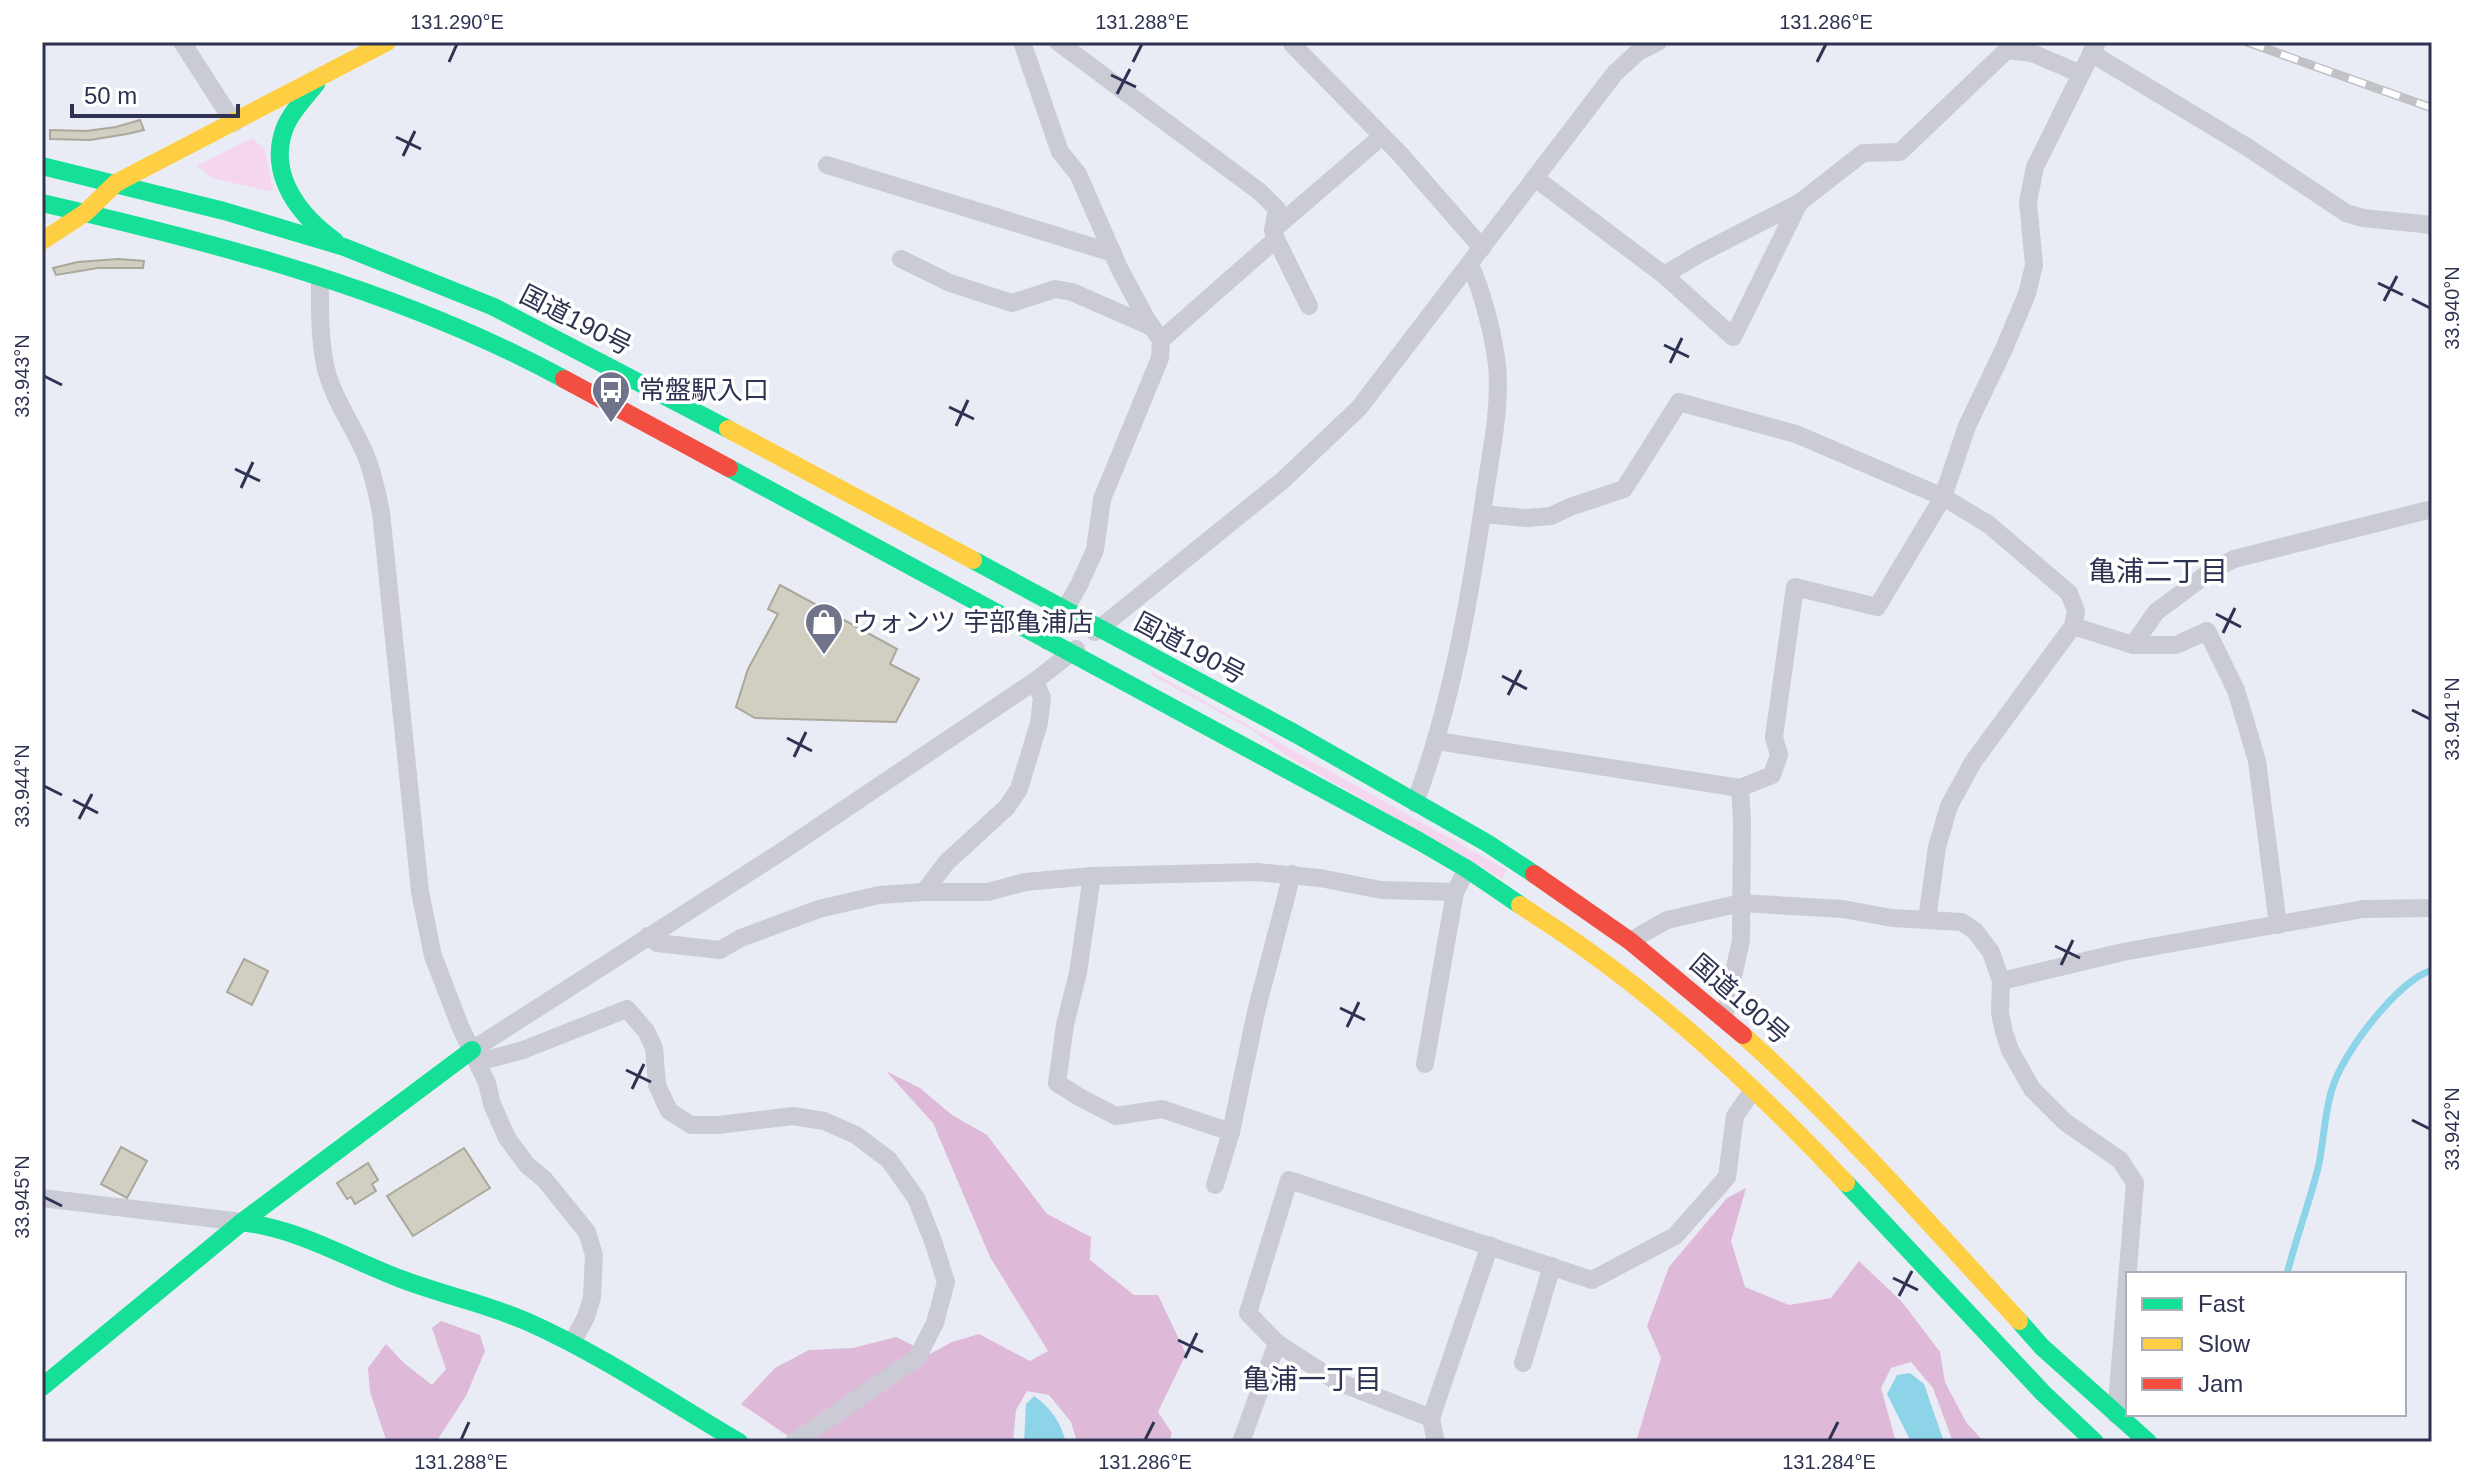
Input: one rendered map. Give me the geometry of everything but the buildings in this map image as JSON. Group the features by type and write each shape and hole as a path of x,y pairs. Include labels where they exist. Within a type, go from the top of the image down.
{"main road":[{"path":"47,208 116,183 387,42"},
{"path":"323,75 291,114 279,151 282,175 303,216 344,247"},
{"name":"国道190号","path":"42,166 281,227 344,247 421,276 531,325 1296,734 1487,843 1630,941 1724,1018 1795,1082 1860,1148 2042,1347 2148,1442"},
{"path":"42,241 85,213 116,183"},
{"path":"47,208 85,213 201,242 320,277 407,306 514,352 1467,869 1592,953 1693,1034 1842,1176 2032,1382 2095,1442"},
{"path":"42,1387 242,1222 475,1056"},
{"path":"242,1222 269,1224 304,1235 401,1278 526,1321 572,1343 739,1442"}],"street":[{"path":"182,42 234,123"},
{"path":"1022,42 1060,152 1078,174 1113,253 1156,334 1160,358 1102,499 1095,550 1047,641"},
{"path":"1058,42 1260,192 1277,209 1275,235 1309,306"},
{"path":"1292,42 1382,136 1482,248"},
{"path":"475,1056 648,936 781,852 1035,681 1282,481 1359,408 1615,73 1638,52 1658,42"},
{"path":"1437,741 1740,788 1772,775 1779,755 1774,737 1795,587 1877,607 1943,497 1967,426 2027,294 2034,265 2028,202 2035,167 2094,48 2346,213 2363,218 2432,225"},
{"path":"1664,275 1799,203 1863,153 1900,152 2007,50 2032,53 2081,74"},
{"path":"1156,334 1275,235 1382,136"},
{"path":"827,165 1113,253"},
{"path":"1535,178 1664,275 1733,337 1799,203"},
{"path":"901,259 950,283 1012,303 1055,289 1072,292 1156,334"},
{"path":"1415,803 1437,741 1471,589 1496,415 1497,364 1479,282 1470,265"},
{"path":"320,277 320,318 326,369 340,407 373,472 381,512 420,892 433,956 507,1138 587,1232 594,1255 592,1297 586,1317 572,1343"},
{"path":"1482,514 1527,518 1551,516 1624,489 1679,402 1796,434 1943,497 1988,524 2069,593 2076,611 2073,626 1973,762 1949,806 1937,847 1927,920"},
{"path":"2133,645 2156,612 2211,571 2234,559 2432,509"},
{"path":"2073,626 2133,645 2176,645 2207,631 2236,690 2257,761 2278,925"},
{"path":"924,892 947,862 1007,807 1019,789 1039,723 1042,698 1035,681"},
{"path":"1724,1018 1741,940 1740,788"},
{"path":"1425,1064 1455,892 1467,869"},
{"path":"648,936 657,943 720,950 741,938 819,909 879,895 988,892 1025,882 1092,876 1257,872 1292,874 1381,890 1455,892"},
{"path":"1215,1185 1231,1132 1256,1012 1292,874"},
{"path":"1092,876 1057,1083 1116,1116 1162,1109 1231,1132"},
{"path":"1630,941 1667,920 1741,903 1843,909 1892,918 1962,922 1975,931 1991,952 2001,981 2000,1013 2004,1032 2010,1050 2032,1089 2065,1122 2120,1160 2135,1183 2128,1272"},
{"path":"2001,981 2123,952 2363,909 2432,908"},
{"path":"475,1056 523,1050 627,1009 646,1031 654,1048 657,1085 669,1111 691,1125 793,1116 824,1121 856,1135 889,1160 916,1198 946,1282 935,1323 917,1358 794,1442"},
{"path":"1431,1418 1336,1381 1277,1343 1248,1313 1289,1180 1592,1280 1675,1236 1727,1177 1735,1116 1753,1090"},
{"path":"42,1198 242,1222"},
{"path":"1436,1442 1431,1418 1490,1245"},
{"path":"1523,1363 1552,1266"},
{"path":"2116,1415 2126,1293"},
{"path":"1241,1442 1277,1343"}],"shaded area":[{"path":"252,138 265,149 273,190 212,178 197,166"},
{"path":"1151,671 1507,870 1502,879 1287,756 1252,730 1151,675"},
{"path":"886,1071 920,1088 952,1115 987,1135 1047,1214 1091,1237 1090,1260 1134,1295 1158,1295 1186,1354 1158,1412 1172,1433 1169,1442 1077,1442 1071,1422 1049,1395 1027,1391 1016,1410 1013,1442 797,1442 741,1404 775,1368 809,1350 853,1348 896,1337 930,1354 952,1342 979,1334 1030,1361 1048,1351 990,1257 933,1123"},
{"path":"1746,1188 1731,1241 1745,1287 1789,1305 1831,1298 1859,1261 1903,1303 1940,1352 1945,1382 1966,1422 1984,1442 1953,1442 1933,1388 1911,1362 1891,1368 1881,1388 1896,1442 1636,1442 1661,1358 1647,1326 1669,1267 1727,1198"},
{"path":"441,1321 480,1335 485,1351 466,1396 436,1442 387,1442 370,1392 368,1368 386,1344 432,1385 446,1369 432,1328"}],"water":[{"path":"1910,1373 1924,1384 1944,1442 1911,1442 1887,1394 1897,1375"},
{"path":"1034,1396 1054,1416 1066,1442 1024,1442 1026,1404"}],"waterway":[{"path":"2288,1272 2318,1168 2329,1099 2338,1074 2359,1039 2388,1003 2403,988 2432,970"}],"railway":[{"path":"2247,42 2432,108"}],"traffic: fast":[{"path":"316,84 284,130 280,163 290,193 299,207 335,241"},
{"path":"42,166 224,211 344,247 494,307 728,429"},
{"path":"42,203 176,235 375,295 439,320 564,379"},
{"path":"729,468 1419,841 1520,905"},
{"path":"973,560 1296,734 1487,843 1534,874"},
{"path":"42,1387 242,1222 472,1050"},
{"path":"1846,1183 2043,1393 2095,1442"},
{"path":"242,1222 284,1231 401,1279 528,1322 609,1364 739,1442"},
{"path":"2019,1321 2042,1347 2148,1442"}],"traffic: slow":[{"path":"116,183 387,42"},
{"path":"42,241 85,213 116,183"},
{"path":"728,429 973,560"},
{"path":"1520,905 1591,953 1692,1033 1756,1091 1846,1183"},
{"path":"1743,1035 1850,1139 2019,1321"}],"traffic: jam":[{"path":"564,379 729,468"},
{"path":"1534,874 1630,941 1743,1035"}],"place":[{"name":"常盤駅入口","path":"611,424"},
{"name":"ウォンツ 宇部亀浦店","path":"824,656"}],"district":[{"name":"亀浦二丁目","path":"2158,571"},
{"name":"亀浦一丁目","path":"1312,1379"}]}
